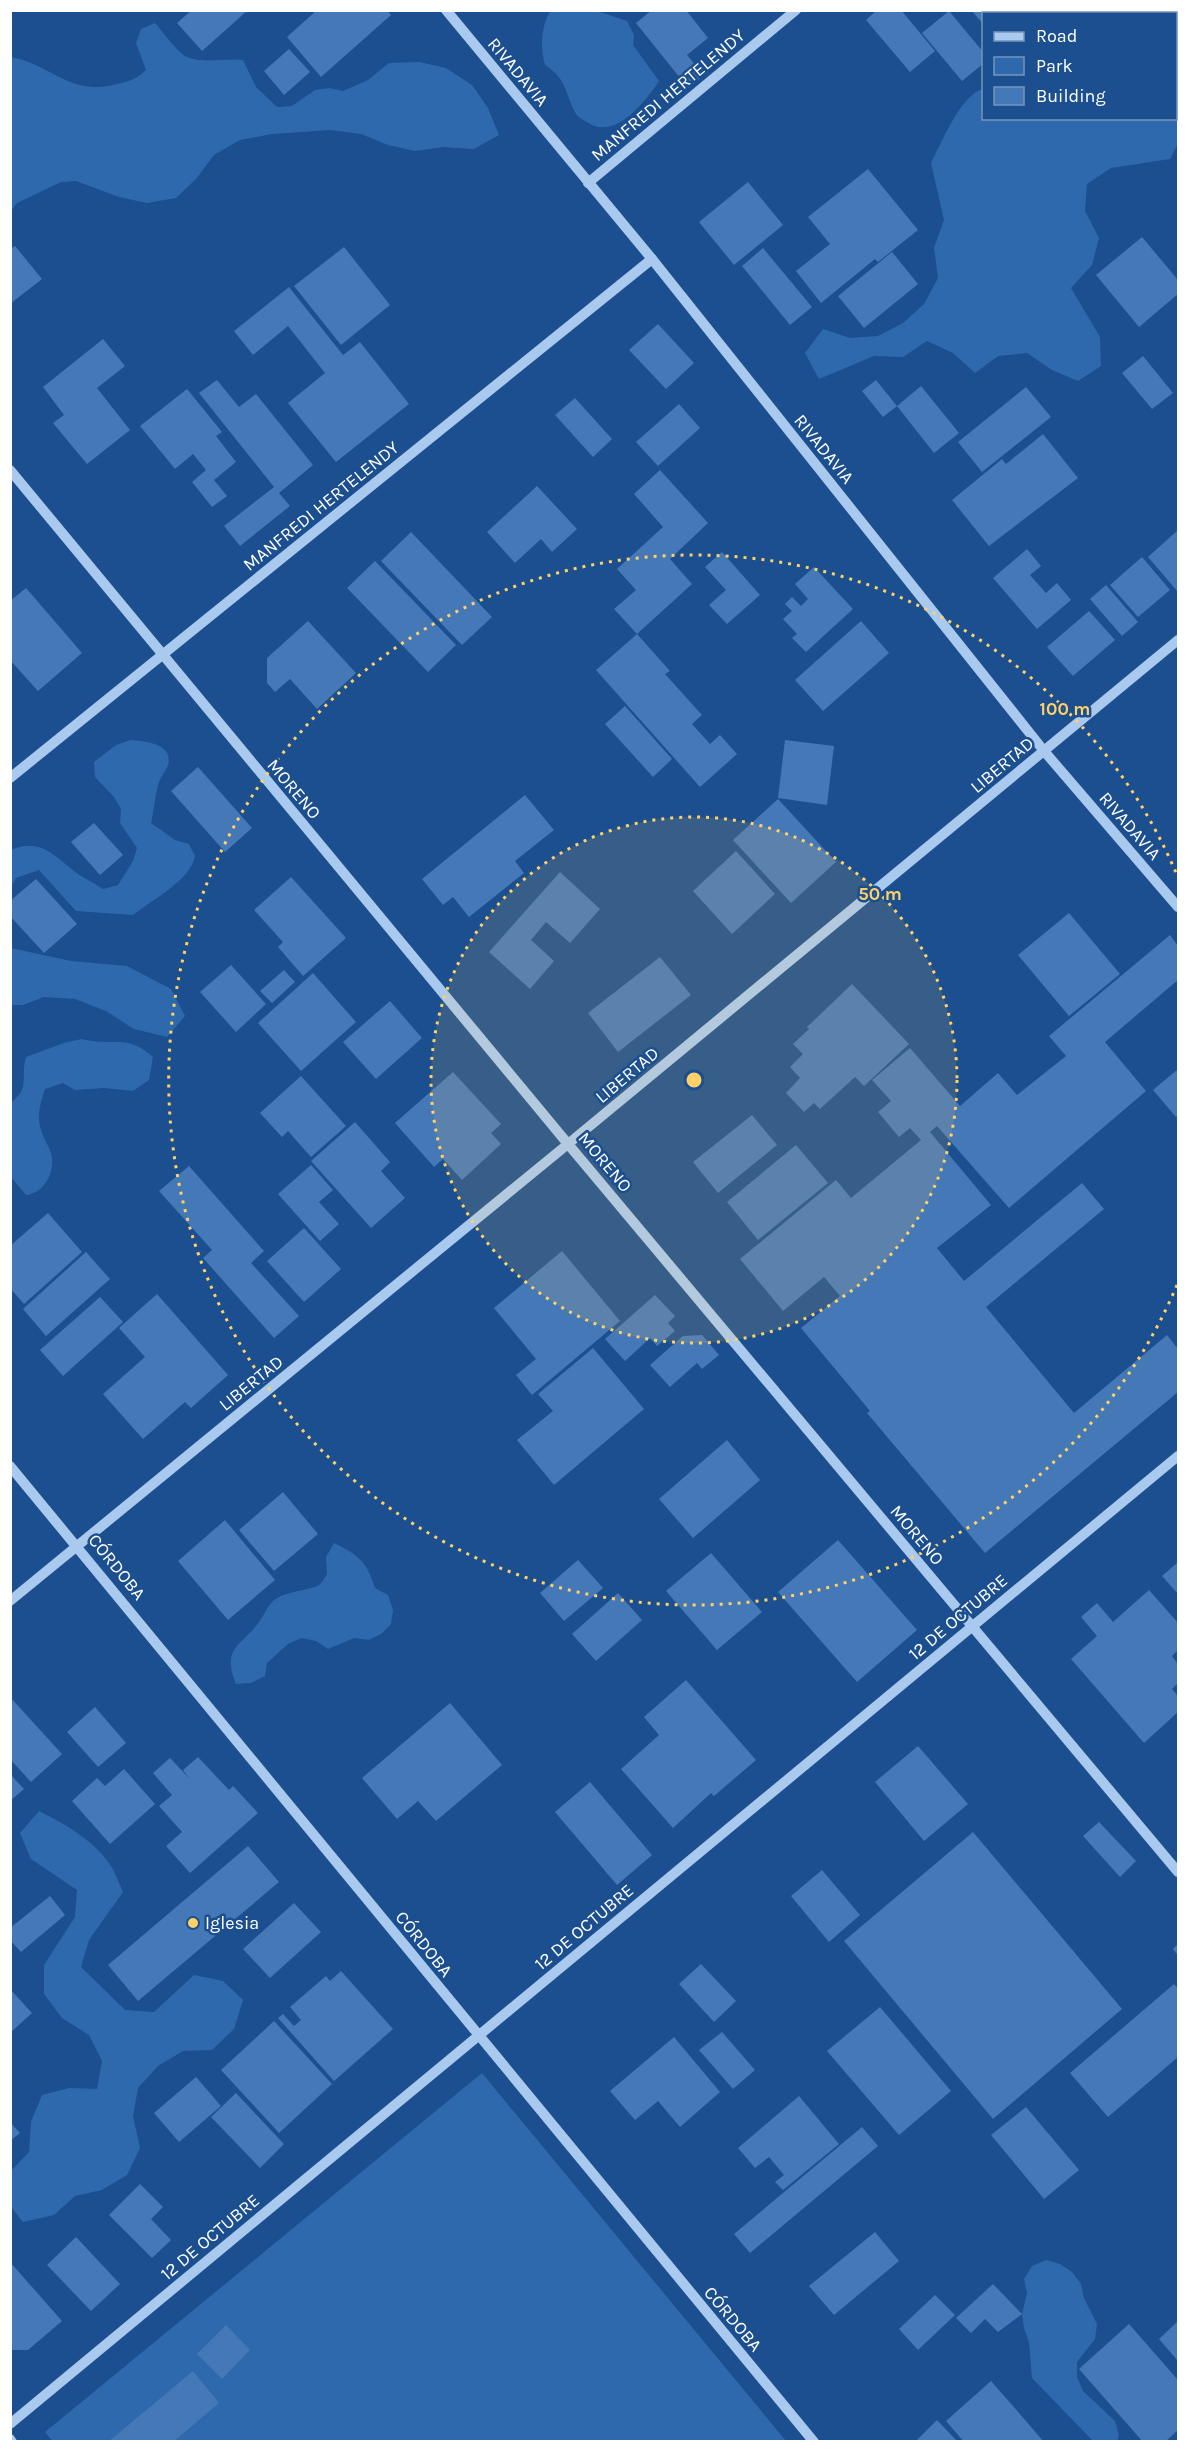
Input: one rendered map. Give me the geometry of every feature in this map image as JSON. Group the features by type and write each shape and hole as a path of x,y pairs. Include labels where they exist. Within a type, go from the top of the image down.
{"street":[{"name":"RIVADAVIA","path":"446,10 652,259 1044,752 1179,908"},
{"name":"MANFREDI HERTELENDY","path":"588,183 796,10"},
{"name":"MANFREDI HERTELENDY","path":"10,778 652,259"},
{"name":"MORENO","path":"10,470 568,1144 1179,1872"},
{"name":"LIBERTAD","path":"10,1601 1179,640"},
{"name":"12 DE OCTUBRE","path":"10,2424 1179,1456"},
{"name":"CÓRDOBA","path":"10,1466 813,2442"}],"green space":[{"path":"550,11 597,11 627,21 634,35 633,45 659,81 638,108 618,123 608,127 597,127 582,119 576,114 562,81 545,65 542,37"},
{"path":"155,23 175,47 187,57 200,60 243,60 256,87 277,107 292,106 315,90 329,88 343,91 368,80 389,63 419,62 446,68 472,85 488,108 499,135 474,149 444,147 415,151 388,145 361,134 330,130 272,134 240,140 214,155 196,179 176,198 147,203 119,197 76,181 61,182 17,203 11,211 11,57 39,66 74,83 101,87 117,84 140,76 146,70 136,43 141,29"},
{"path":"1178,60 1178,144 1170,159 1111,168 1087,184 1085,211 1099,238 1092,265 1071,288 1100,337 1101,366 1078,381 1052,370 1027,353 998,356 975,373 953,353 927,341 903,357 874,356 819,379 805,353 823,329 850,338 878,336 903,323 924,304 938,278 934,248 944,220 931,163 952,121 967,100 982,90 982,120 1177,120"},
{"path":"131,740 157,745 167,752 168,765 156,792 151,823 175,840 189,844 195,856 186,873 170,889 133,915 76,911 39,870 16,878 11,887 11,850 31,846 48,851 78,874 103,889 118,885 133,861 137,848 120,823 121,809 114,797 95,777 94,762 116,745"},
{"path":"11,948 71,961 127,966 171,989 185,1016 167,1037 134,1029 106,1011 75,999 44,997 23,1005 11,1005"},
{"path":"82,1039 127,1043 144,1050 153,1057 149,1080 133,1091 104,1088 75,1090 63,1083 45,1089 39,1121 51,1153 52,1167 44,1186 26,1195 11,1177 10,1103 23,1088 26,1057"},
{"path":"334,1543 361,1560 375,1588 388,1595 393,1610 391,1624 381,1634 369,1640 354,1638 328,1649 316,1641 301,1638 288,1644 267,1663 265,1676 251,1683 236,1684 231,1662 235,1648 259,1622 275,1599 320,1584 327,1574 326,1557"},
{"path":"39,1811 69,1828 97,1849 111,1866 123,1892 89,1940 81,1967 125,2010 154,2012 194,1975 223,1981 243,2000 234,2029 212,2050 183,2051 158,2066 138,2088 133,2116 140,2148 127,2175 102,2190 75,2196 54,2215 23,2222 11,2207 11,2171 29,2152 31,2122 42,2095 69,2088 97,2089 102,2061 89,2035 62,2018 44,1994 44,1965 75,1917 77,1890 31,1859 20,1833"},
{"path":"482,2073 786,2441 53,2442 45,2432"},
{"path":"1046,2260 1060,2264 1072,2272 1081,2284 1084,2298 1097,2324 1095,2339 1077,2362 1077,2377 1083,2391 1115,2421 1119,2436 1117,2441 1093,2441 1032,2378 1029,2342 1022,2314 1027,2293 1024,2279 1032,2266"}],"building":[{"path":"192,10 248,10 202,51 177,23"},
{"path":"317,10 387,10 391,15 321,77 287,37"},
{"path":"652,10 686,10 708,38 687,55 704,75 688,88 636,23"},
{"path":"877,10 901,10 935,51 910,72 866,20"},
{"path":"971,10 1023,10 1024,12 982,12 982,23"},
{"path":"1109,10 1169,10 1170,12 1110,12"},
{"path":"949,11 982,51 982,65 962,81 922,33"},
{"path":"289,49 310,72 284,95 264,71"},
{"path":"868,169 918,230 878,262 875,259 821,303 796,271 830,244 808,217"},
{"path":"748,182 783,225 734,265 699,222"},
{"path":"1142,237 1178,280 1178,294 1139,327 1096,275"},
{"path":"15,246 42,279 10,304 10,249"},
{"path":"344,247 390,305 341,345 294,286"},
{"path":"763,248 812,307 790,325 742,266"},
{"path":"892,252 918,284 864,328 838,296"},
{"path":"289,287 343,355 360,342 409,404 336,462 288,403 325,373 288,326 253,355 234,331"},
{"path":"658,324 694,363 666,389 629,350"},
{"path":"103,339 125,366 97,388 130,430 87,464 53,423 64,415 43,387"},
{"path":"1143,356 1173,393 1152,409 1122,373"},
{"path":"217,380 239,407 256,394 313,465 279,493 290,506 240,546 224,526 274,487 199,393"},
{"path":"876,380 897,406 883,417 862,391"},
{"path":"921,386 959,433 934,453 897,406"},
{"path":"1026,387 1051,417 982,472 958,442"},
{"path":"187,389 222,432 216,436 236,462 214,480 227,496 212,507 192,482 206,470 193,454 175,469 140,426"},
{"path":"575,398 612,439 593,457 555,415"},
{"path":"679,404 700,428 658,466 636,442"},
{"path":"1043,434 1078,478 989,546 952,500 1002,459 1006,464"},
{"path":"660,470 708,523 670,559 692,584 637,634 614,609 636,590 617,569 663,527 634,494"},
{"path":"537,486 577,529 552,552 541,539 515,563 487,532"},
{"path":"1178,530 1178,592 1148,557"},
{"path":"411,532 492,617 462,645 381,561"},
{"path":"1027,549 1041,566 1030,575 1046,593 1057,583 1071,600 1037,629 993,578"},
{"path":"722,552 760,595 727,624 709,605 726,590 705,567"},
{"path":"1142,557 1170,590 1138,617 1110,585"},
{"path":"375,561 456,645 428,672 347,588"},
{"path":"814,567 853,609 806,652 792,638 797,634 783,619 792,611 785,604 792,597 801,606 808,599 795,584"},
{"path":"1106,585 1138,622 1122,636 1090,599"},
{"path":"26,588 82,653 38,691 10,660 10,601"},
{"path":"1089,611 1115,640 1073,676 1047,647"},
{"path":"308,621 356,673 317,709 290,679 275,692 267,683 267,658"},
{"path":"861,621 889,653 823,711 795,680"},
{"path":"637,634 670,671 665,674 702,715 692,724 710,744 720,735 737,754 700,787 596,670"},
{"path":"625,706 672,759 653,777 605,724"},
{"path":"785,740 834,746 827,805 778,798"},
{"path":"198,767 252,828 225,852 171,791"},
{"path":"525,795 554,830 515,861 524,873 469,917 453,897 443,905 422,879"},
{"path":"778,799 836,862 791,903 733,840"},
{"path":"94,823 123,855 100,875 71,842"},
{"path":"736,851 775,894 732,934 693,891"},
{"path":"560,872 600,909 570,943 546,922 531,940 554,961 530,989 489,952"},
{"path":"291,877 346,938 303,976 278,947 283,942 254,910"},
{"path":"36,879 77,924 44,953 10,916 10,901"},
{"path":"1069,913 1120,974 1069,1016 1018,955"},
{"path":"1170,935 1178,946 1178,980 1105,1042 1146,1091 1009,1208 937,1126 930,1132 991,1205 937,1248 964,1281 1082,1183 1104,1209 986,1307 1074,1413 1167,1335 1178,1349 1178,1392 985,1553 867,1413 870,1411 801,1328 840,1296 824,1277 783,1311 740,1259 836,1180 851,1198 921,1140 910,1128 899,1137 878,1112 891,1101 872,1080 910,1048 960,1106 998,1073 1017,1095 1066,1056 1049,1036"},
{"path":"660,957 691,995 618,1052 588,1013"},
{"path":"231,965 266,1004 236,1032 200,992"},
{"path":"284,970 295,982 272,1003 260,991"},
{"path":"313,973 356,1022 301,1071 258,1023"},
{"path":"852,984 909,1044 864,1086 855,1077 820,1109 814,1103 804,1112 786,1093 800,1078 790,1067 803,1054 793,1044 809,1029 807,1027"},
{"path":"390,1001 422,1038 376,1079 343,1042"},
{"path":"1178,1069 1178,1115 1176,1117 1153,1090"},
{"path":"453,1072 501,1124 491,1133 501,1144 462,1180 443,1159 434,1167 395,1123"},
{"path":"301,1076 346,1126 311,1157 288,1131 282,1137 260,1113"},
{"path":"752,1115 777,1145 718,1193 693,1162"},
{"path":"355,1122 390,1162 381,1171 405,1198 371,1228 311,1161"},
{"path":"796,1145 828,1183 758,1240 727,1202"},
{"path":"311,1165 333,1190 319,1202 339,1224 320,1241 278,1194"},
{"path":"189,1166 264,1251 251,1263 299,1316 274,1338 203,1258 212,1250 159,1191"},
{"path":"48,1213 82,1252 24,1304 10,1288 10,1246"},
{"path":"304,1228 341,1269 304,1302 267,1261"},
{"path":"562,1251 620,1321 532,1395 516,1375 536,1359 494,1308"},
{"path":"86,1252 110,1279 46,1336 23,1309"},
{"path":"157,1294 228,1375 191,1408 185,1402 143,1439 103,1394 145,1357 119,1328"},
{"path":"655,1295 675,1316 668,1323 675,1331 657,1346 650,1338 625,1361 605,1339"},
{"path":"100,1297 123,1322 63,1376 40,1350"},
{"path":"702,1335 719,1355 702,1369 697,1363 670,1387 650,1365 683,1336"},
{"path":"593,1348 644,1409 554,1485 517,1440 553,1411 538,1394"},
{"path":"727,1440 760,1480 693,1538 659,1499"},
{"path":"283,1492 318,1534 274,1571 239,1530"},
{"path":"225,1520 275,1580 228,1620 178,1561"},
{"path":"838,1540 917,1630 857,1682 778,1592"},
{"path":"711,1553 762,1612 717,1650 666,1591"},
{"path":"578,1560 603,1588 564,1621 540,1593"},
{"path":"1178,1562 1178,1594 1162,1576"},
{"path":"1149,1590 1178,1623 1178,1650 1172,1656 1178,1664 1178,1683 1172,1689 1178,1696 1178,1712 1144,1743 1071,1659 1097,1636 1081,1617 1097,1603 1113,1622"},
{"path":"618,1593 642,1620 596,1661 572,1634"},
{"path":"686,1680 756,1760 714,1796 711,1793 673,1828 621,1769 659,1735 644,1717"},
{"path":"10,1697 62,1754 31,1782 10,1759"},
{"path":"450,1703 502,1765 436,1821 418,1801 397,1819 362,1778"},
{"path":"95,1707 126,1743 98,1767 67,1732"},
{"path":"918,1746 968,1804 924,1841 875,1782"},
{"path":"198,1757 229,1790 233,1786 258,1813 190,1873 166,1846 182,1832 159,1806 172,1795 153,1773 170,1758 190,1779 183,1770"},
{"path":"124,1769 155,1804 110,1844 72,1801 97,1778 105,1786"},
{"path":"10,1774 24,1789 10,1801"},
{"path":"590,1782 652,1855 617,1885 555,1812"},
{"path":"1099,1822 1136,1861 1120,1877 1083,1836"},
{"path":"973,1832 1122,2009 993,2119 844,1941"},
{"name":"Iglesia","path":"248,1846 279,1882 138,2001 108,1965"},
{"path":"822,1870 860,1915 829,1942 791,1896"},
{"path":"50,1896 65,1915 21,1952 10,1940 10,1928"},
{"path":"294,1903 321,1932 270,1978 243,1949"},
{"path":"1178,1944 1178,1956 1173,1949"},
{"path":"701,1964 736,2001 714,2022 679,1984"},
{"path":"341,1971 393,2029 334,2081 278,2018 283,2014 294,2026 301,2020 290,2007 326,1976 330,1981"},
{"path":"1174,1984 1178,1989 1178,2057 1108,2117 1070,2073"},
{"path":"10,1989 32,2013 10,2033"},
{"path":"880,2007 951,2091 899,2135 827,2051"},
{"path":"274,2021 332,2084 279,2133 221,2070"},
{"path":"722,2032 755,2070 733,2089 699,2050"},
{"path":"674,2037 720,2092 680,2127 658,2101 635,2120 610,2091"},
{"path":"196,2077 221,2106 179,2142 154,2113"},
{"path":"236,2093 284,2144 260,2168 211,2117"},
{"path":"799,2096 839,2144 783,2190 775,2182 784,2175 769,2157 755,2168 738,2148"},
{"path":"1026,2107 1079,2170 1044,2199 991,2135"},
{"path":"10,2122 20,2133 10,2141"},
{"path":"862,2127 878,2146 750,2253 734,2234"},
{"path":"140,2184 163,2207 151,2219 171,2240 152,2258 109,2215"},
{"path":"875,2232 899,2261 834,2315 809,2286"},
{"path":"76,2237 120,2284 91,2311 47,2265"},
{"path":"10,2262 62,2321 28,2350 10,2350"},
{"path":"993,2284 1022,2314 998,2332 985,2319 971,2333 956,2318"},
{"path":"935,2295 955,2315 918,2350 899,2329"},
{"path":"1178,2321 1178,2361 1159,2339"},
{"path":"1129,2324 1178,2380 1178,2430 1165,2442 1143,2442 1079,2369"},
{"path":"226,2325 250,2350 222,2379 197,2354"},
{"path":"193,2371 219,2403 173,2442 108,2442"},
{"path":"991,2381 1044,2442 964,2442 946,2421"},
{"path":"937,2420 958,2442 915,2442"}],"place":[{"name":"Iglesia","path":"193,1923"}]}
